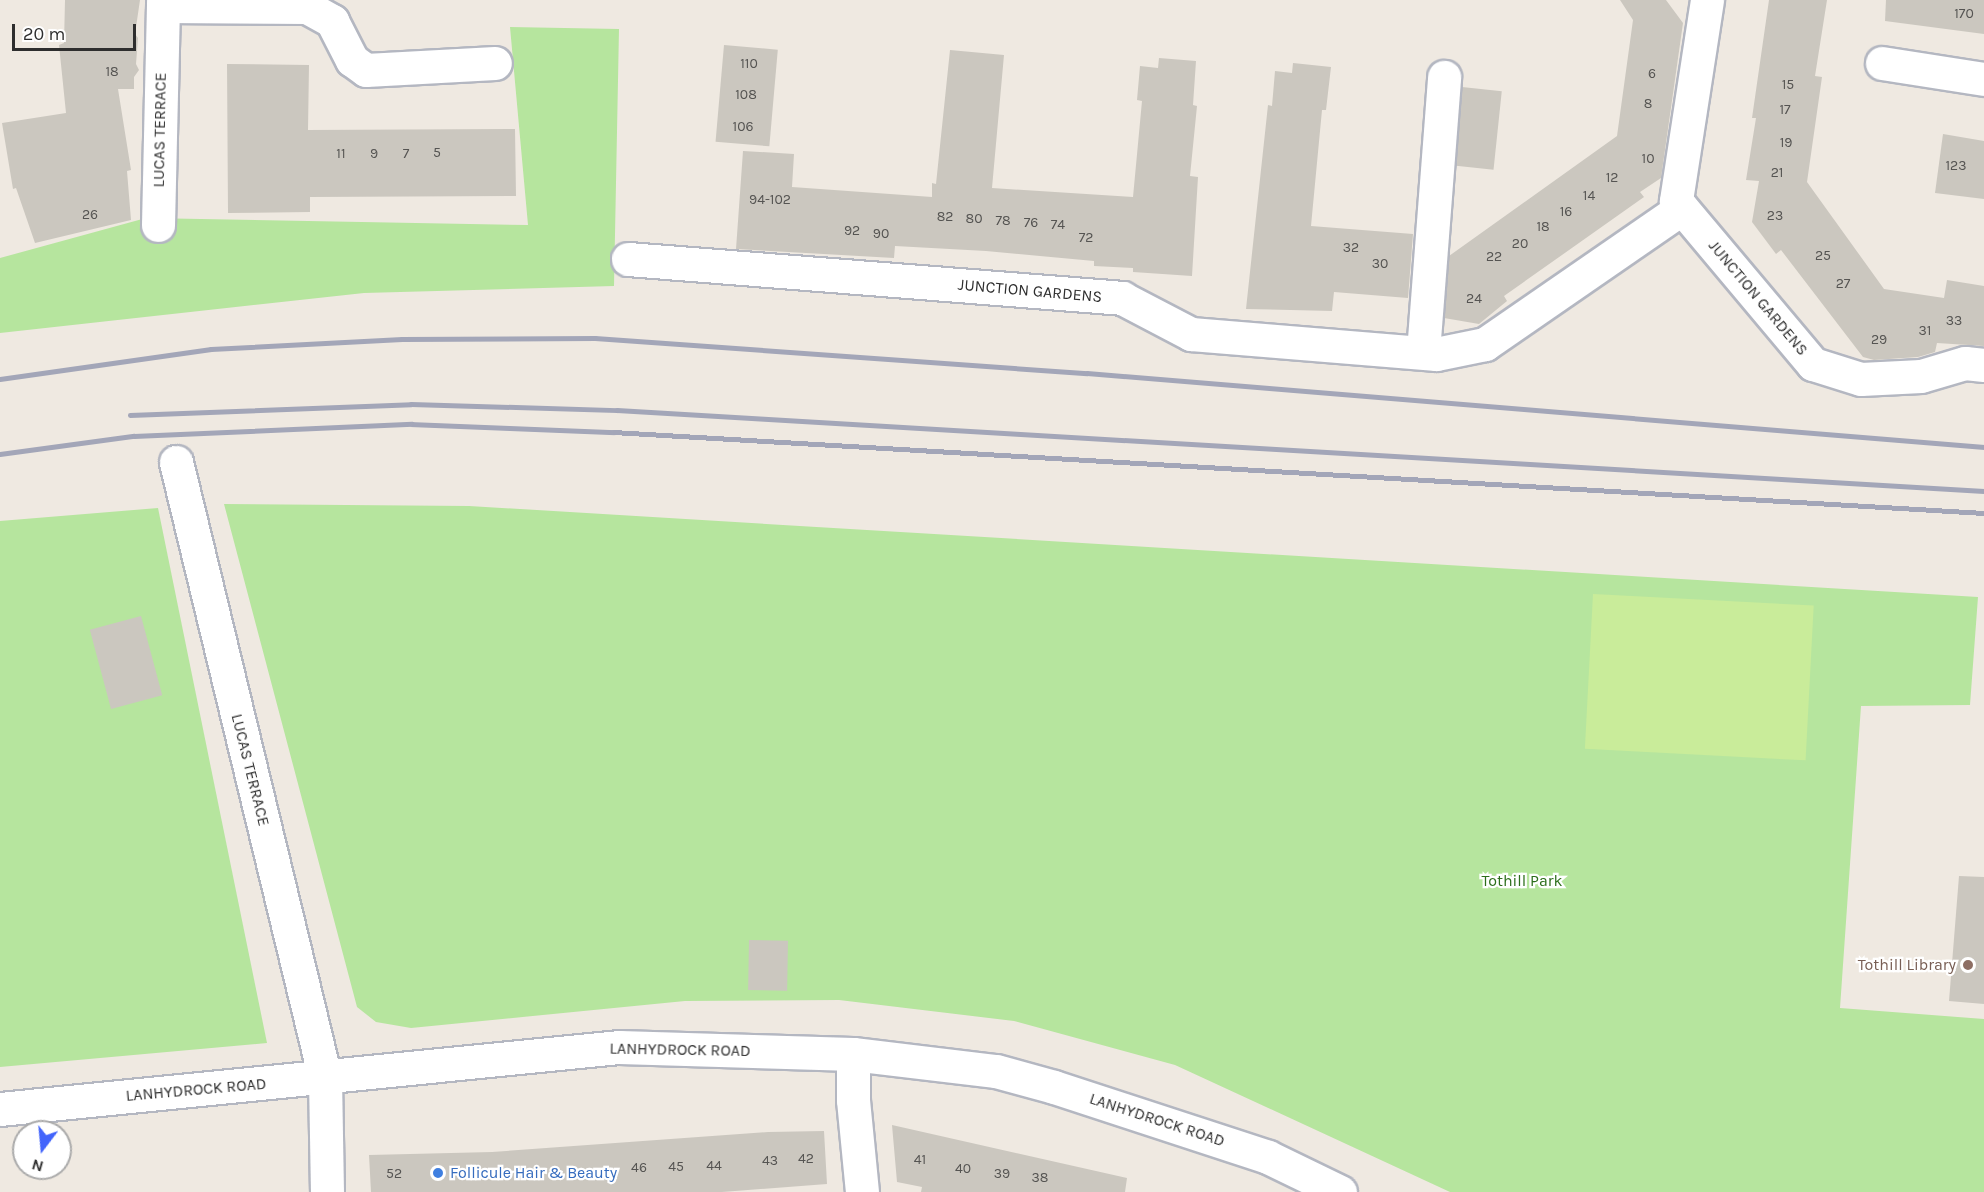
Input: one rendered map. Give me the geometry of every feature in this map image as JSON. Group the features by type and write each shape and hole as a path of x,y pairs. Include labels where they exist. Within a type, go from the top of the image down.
{"street":[{"path":"1682,208 1676,201 1707,0"},
{"path":"163,3 307,7 332,21 352,60 366,70 495,63"},
{"name":"LUCAS TERRACE","path":"158,225 163,3"},
{"path":"1882,63 1984,79"},
{"path":"1423,352 1443,77"},
{"name":"JUNCTION GARDENS","path":"628,259 1122,298 1191,334 1436,354 1485,344 1682,208 1813,364 1861,379 1921,376 1965,363 1984,365"},
{"name":"LUCAS TERRACE","path":"176,462 325,1078 327,1192"},
{"name":"LANHYDROCK ROAD","path":"0,1109 619,1047 854,1054 996,1071 1054,1087 1268,1157 1340,1192"},
{"path":"854,1054 853,1100 862,1192"}],"green space":[{"path":"510,27 619,29 614,286 364,293 0,333 0,258 146,218 528,225"},
{"name":"Tothill Park","path":"224,504 469,506 1978,597 1970,705 1861,706 1840,1008 1984,1019 1984,1192 1450,1192 1175,1065 1014,1021 839,1000 685,1001 411,1028 376,1022 357,1007"},
{"path":"158,508 267,1043 0,1067 0,521"},
{"path":"1593,594 1814,606 1806,760 1585,749"}],"building":[{"path":"65,0 140,0 135,34 138,38 136,64 139,70 134,77 134,89 118,89 131,170 127,171 131,220 35,243 16,188 13,189 2,123 66,113 59,45 64,43"},
{"path":"1620,0 1666,0 1683,23 1661,178 1640,192 1644,197 1504,296 1507,301 1479,324 1444,318 1449,256 1617,136 1633,20"},
{"path":"1769,0 1827,0 1815,76 1822,77 1807,182 1884,289 1944,298 1947,280 1984,286 1984,346 1937,343 1935,352 1918,357 1874,360 1863,357 1781,250 1776,254 1752,222 1759,181 1746,180 1756,118 1752,118"},
{"path":"1886,0 1984,0 1984,34 1885,21"},
{"path":"724,45 778,50 769,146 716,142"},
{"path":"950,50 1004,55 992,188 1133,197 1142,101 1137,100 1140,66 1158,68 1159,58 1196,61 1193,105 1197,106 1190,176 1198,177 1192,276 1133,272 1133,268 1094,266 1094,261 986,251 895,246 894,258 736,249 743,151 794,154 792,187 932,197 932,183 936,184"},
{"path":"1293,63 1331,67 1326,110 1322,110 1311,226 1413,234 1408,298 1334,292 1332,311 1246,309 1268,105 1272,106 1275,71 1292,73"},
{"path":"227,64 309,65 308,130 515,129 516,196 310,197 310,212 228,213"},
{"path":"1462,87 1502,91 1494,170 1454,166"},
{"path":"1943,134 1984,141 1984,199 1935,193"},
{"path":"141,616 162,695 111,709 90,630"},
{"name":"Tothill Library","path":"1959,876 1984,877 1984,1004 1949,1001"},
{"path":"749,940 788,941 787,991 748,990"},
{"path":"892,1125 1127,1178 1125,1192 921,1192 922,1187 897,1182"},
{"path":"824,1131 827,1184 722,1192 371,1192 369,1155 492,1152 768,1132"}],"railway":[{"path":"0,379 211,349 402,339 595,338 1087,373 1984,447"},
{"path":"130,415 411,404 617,410 1984,491"},
{"path":"0,454 134,436 412,424 613,432 1984,513"}],"place":[{"name":"Tothill Library","path":"1968,965"},
{"name":"Follicule Hair & Beauty","path":"438,1173"}]}
